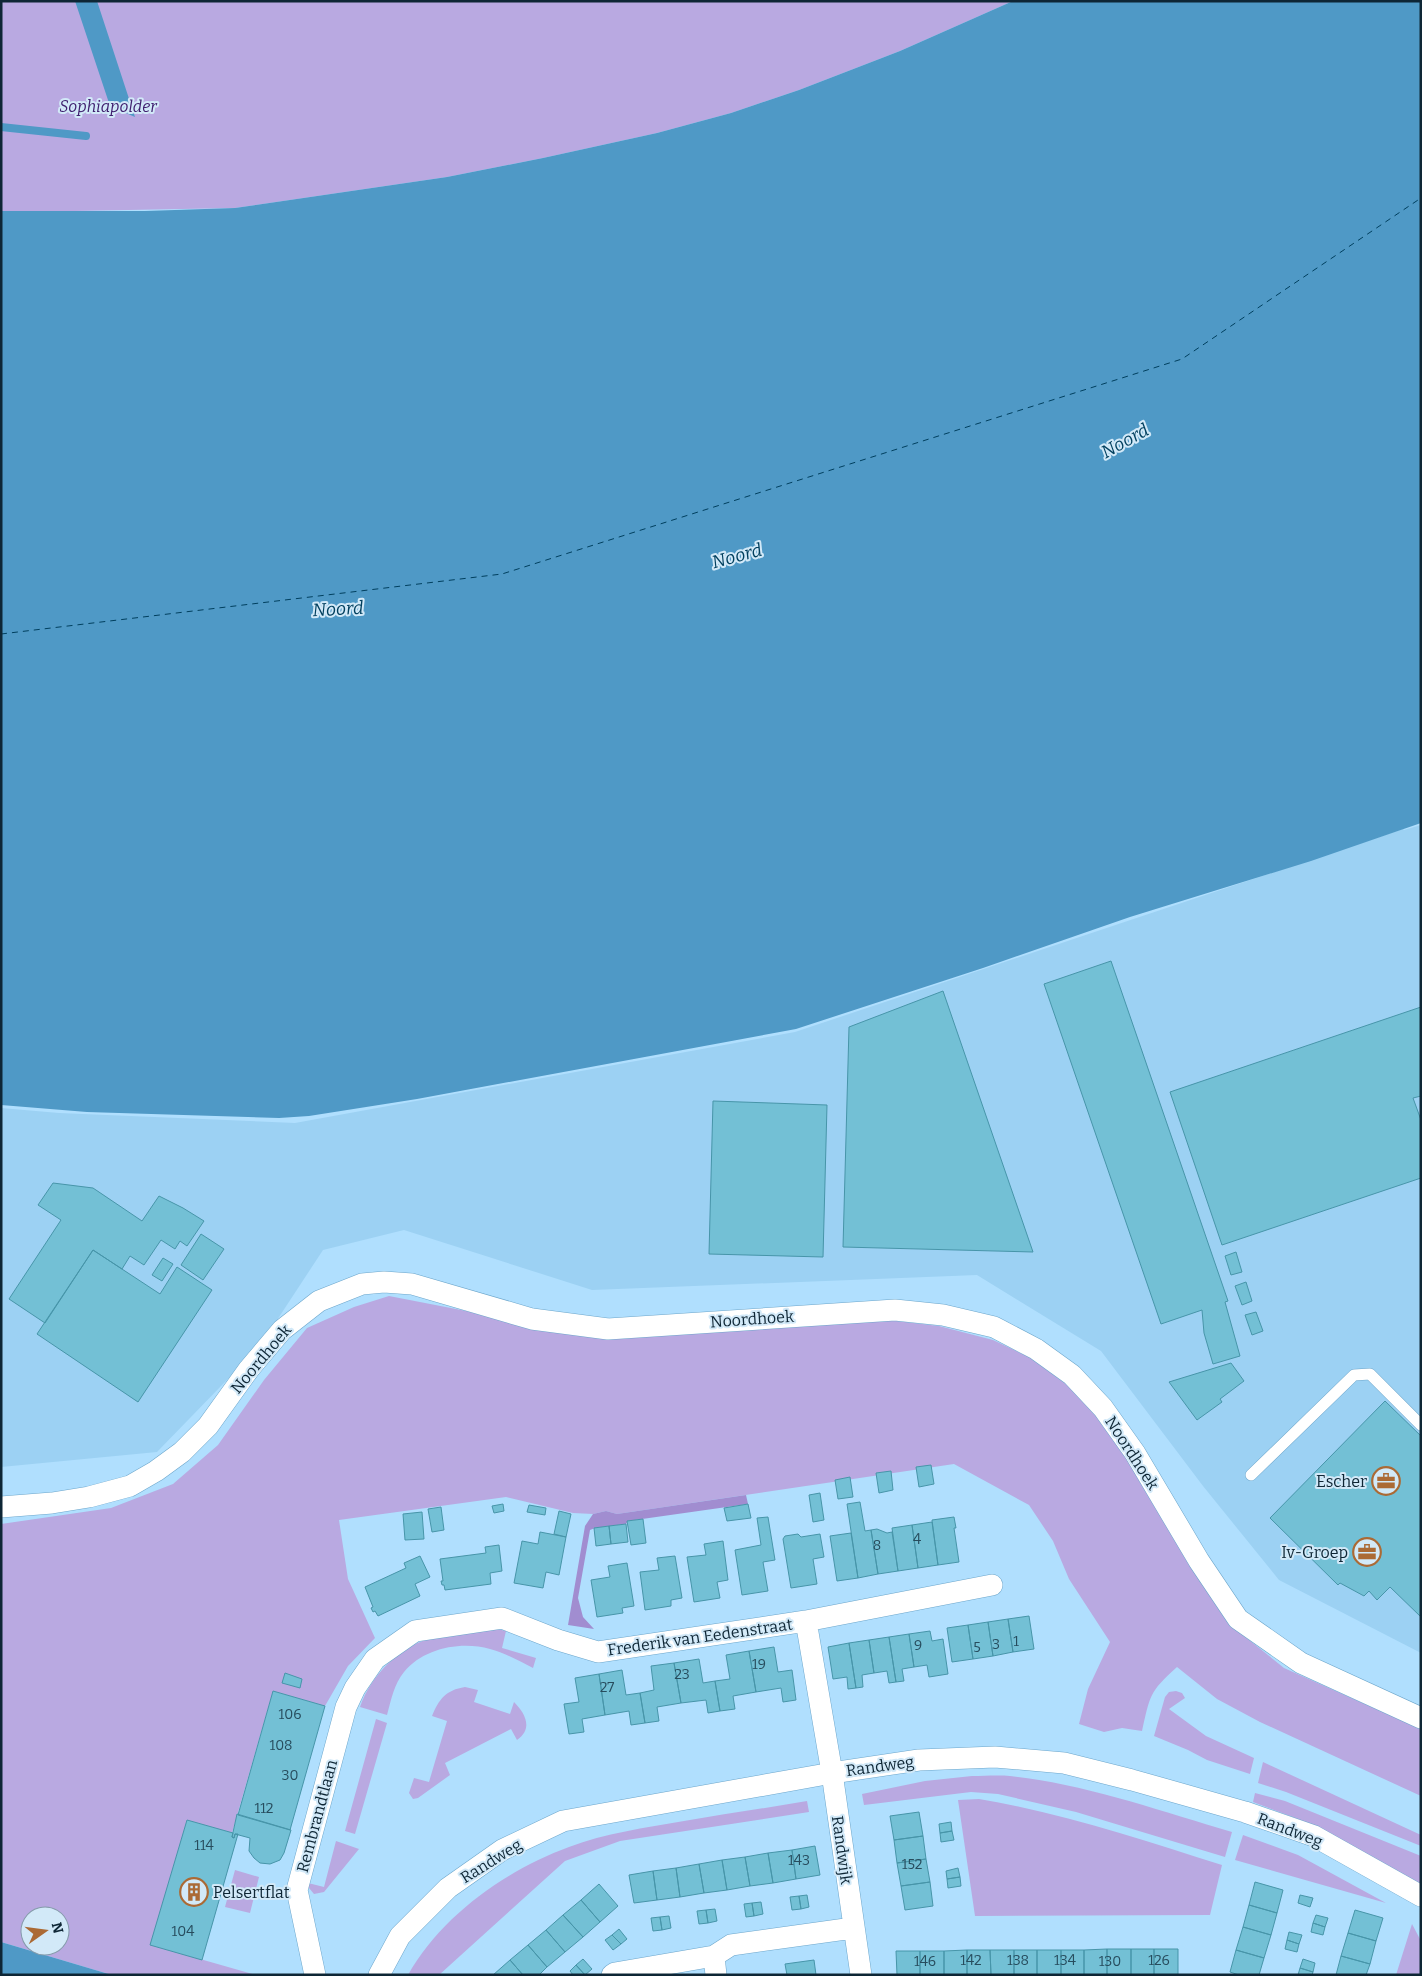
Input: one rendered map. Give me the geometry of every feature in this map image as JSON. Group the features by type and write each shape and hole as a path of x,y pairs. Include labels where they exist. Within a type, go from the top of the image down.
{"street":[{"name":"Noordhoek","path":"1,1507 52,1503 89,1497 130,1486 156,1471 182,1452 208,1426 249,1369 282,1330 319,1301 362,1284 384,1282 412,1284 532,1319 608,1329 895,1310 943,1315 994,1327 1036,1349 1072,1375 1103,1408 1135,1453 1198,1561 1238,1619 1301,1663 1421,1718"},
{"name":"Frederik van Eedenstraat","path":"355,1688 375,1659 415,1631 502,1618 558,1640 598,1652 806,1621 992,1584"},
{"name":"Frederik van Eedenstraat","path":"806,1621 832,1773"},
{"name":"Rembrandtlaan","path":"315,1975 297,1890 346,1707 355,1688"},
{"name":"Randweg","path":"379,1975 400,1936 448,1888 502,1850 563,1821 832,1773 919,1760 995,1757 1064,1763 1245,1812 1314,1836 1421,1896"},
{"name":"Randwijk","path":"832,1773 861,1975"},
{"path":"612,1975 615,1973 715,1965 731,1945 853,1928"}],"lane":[{"path":"1251,1475 1354,1375 1370,1374 1421,1425"}],"shaded area":[{"path":"1421,825 1421,1653 1279,1580 1203,1486 1101,1351 977,1275 592,1290 404,1230 323,1250 260,1346 157,1452 1,1467 1,1108 59,1113 295,1123 795,1032 1403,829"},
{"path":"746,1495 748,1504 628,1521 626,1524 590,1530 578,1598 583,1617 594,1629 568,1625 585,1526 593,1514 606,1511 617,1514"}],"green space":[{"name":"Sophiapolder","path":"1,1 1013,1 900,51 799,90 731,113 657,133 543,158 447,177 235,208 22,212 1,211"},
{"path":"389,1296 544,1326 888,1320 939,1326 993,1340 1031,1358 1070,1387 1112,1433 1233,1627 1284,1668 1421,1729 1421,1796 1260,1722 1217,1699 1177,1667 1152,1695 1142,1731 1122,1728 1104,1732 1079,1724 1088,1689 1110,1642 1069,1579 1053,1541 1029,1505 954,1464 617,1514 606,1511 593,1514 573,1513 506,1497 339,1520 348,1579 375,1638 348,1666 325,1706 273,1691 232,1833 187,1820 151,1945 256,1975 112,1975 48,1956 70,1956 70,1906 20,1906 20,1948 1,1942 1,1524 111,1508 173,1484 218,1445 264,1380 307,1328 354,1307"},
{"path":"497,1629 506,1631 502,1648 536,1658 533,1668 490,1649 467,1646 444,1648 422,1657 404,1672 395,1687 387,1715 360,1707 365,1695 380,1673 399,1654 411,1646 451,1634"},
{"path":"465,1687 478,1690 474,1702 510,1714 514,1702 522,1711 526,1721 525,1731 517,1740 511,1729 445,1763 450,1775 418,1798 413,1799 409,1793 414,1778 429,1782 447,1721 432,1716 444,1696 453,1690"},
{"path":"1176,1691 1182,1693 1185,1698 1169,1709 1206,1736 1254,1758 1250,1774 1207,1760 1154,1736 1165,1697 1169,1692"},
{"path":"376,1719 387,1723 355,1834 345,1831"},
{"path":"1263,1762 1421,1835 1421,1846 1286,1792 1258,1783"},
{"path":"972,1776 1010,1776 1066,1785 1122,1799 1232,1832 1225,1857 1076,1812 998,1794 971,1792 864,1805 862,1794 925,1781"},
{"path":"1255,1793 1285,1801 1421,1856 1421,1884 1298,1819 1253,1802"},
{"path":"979,1799 1071,1819 1222,1865 1210,1915 975,1916 958,1800"},
{"path":"807,1801 809,1812 620,1841 565,1861 439,1975 408,1975 438,1933 457,1915 499,1882 545,1857 583,1842 625,1831"},
{"path":"1243,1835 1298,1855 1386,1903 1235,1860"},
{"path":"336,1841 359,1849 324,1892 314,1894 309,1888 308,1883 324,1887"},
{"path":"235,1870 259,1877 250,1913 225,1907"},
{"path":"1412,1924 1421,1941 1421,1975 1396,1975"}],"water":[{"path":"75,1 97,1 135,117 110,106"},
{"name":"Noord","path":"1013,1 1421,1 1421,823 1311,861 1130,917 983,968 796,1029 417,1099 309,1116 279,1118 87,1112 1,1105 1,211 145,211 235,208 447,177 543,158 657,133 731,113 799,90 900,51"},
{"path":"1,1942 20,1948 20,1956 48,1956 112,1975 1,1975"}],"building":[{"path":"1111,961 1228,1301 1225,1302 1240,1356 1213,1364 1204,1333 1202,1310 1161,1324 1044,984"},
{"path":"943,991 1033,1252 843,1247 849,1027"},
{"path":"1421,1007 1421,1096 1413,1098 1421,1120 1421,1178 1222,1245 1170,1092"},
{"path":"713,1101 827,1105 823,1257 709,1254"},
{"path":"53,1183 93,1188 142,1221 159,1196 204,1221 187,1246 180,1241 175,1249 161,1240 144,1265 130,1256 122,1269 93,1250 45,1323 9,1299 61,1220 38,1205"},
{"path":"201,1234 224,1249 203,1280 181,1265"},
{"path":"93,1250 160,1294 177,1267 212,1290 138,1402 37,1334"},
{"path":"1236,1252 1242,1272 1231,1275 1225,1256"},
{"path":"163,1258 173,1264 162,1281 152,1275"},
{"path":"1246,1282 1252,1301 1242,1305 1235,1286"},
{"path":"1256,1312 1263,1331 1252,1335 1245,1315"},
{"path":"1231,1363 1244,1381 1220,1399 1222,1402 1197,1420 1169,1382"},
{"path":"1385,1401 1421,1436 1421,1617 1390,1587 1377,1600 1369,1591 1364,1596 1340,1583 1338,1585 1270,1518"},
{"path":"931,1465 934,1484 919,1487 916,1467"},
{"path":"891,1471 893,1490 879,1493 876,1473"},
{"path":"850,1477 853,1497 838,1499 835,1480"},
{"path":"820,1493 824,1520 813,1522 809,1495"},
{"path":"860,1502 865,1531 871,1530 878,1574 858,1578 847,1504"},
{"path":"503,1504 504,1511 494,1513 492,1506"},
{"path":"748,1504 751,1518 727,1521 724,1508"},
{"path":"529,1505 546,1508 545,1515 527,1512"},
{"path":"441,1507 444,1530 432,1532 428,1509"},
{"path":"559,1511 571,1514 566,1537 554,1534"},
{"path":"422,1512 424,1539 405,1540 403,1514"},
{"path":"768,1517 775,1560 763,1562 768,1591 742,1595 735,1550 761,1545 757,1518"},
{"path":"954,1517 959,1562 938,1565 932,1520"},
{"path":"643,1519 646,1543 631,1545 627,1521"},
{"path":"932,1522 938,1565 918,1568 912,1525"},
{"path":"626,1524 628,1542 611,1544 609,1526"},
{"path":"912,1525 918,1568 898,1571 892,1528"},
{"path":"609,1526 611,1544 596,1546 594,1528"},
{"path":"877,1529 887,1533 892,1532 898,1571 878,1574 871,1530"},
{"path":"540,1532 566,1537 559,1575 546,1572 543,1588 514,1583 522,1541 538,1544"},
{"path":"851,1533 858,1578 837,1581 830,1536"},
{"path":"798,1534 801,1537 820,1534 824,1557 813,1559 817,1584 791,1588 783,1539 785,1536"},
{"path":"723,1541 728,1580 717,1582 720,1598 694,1602 687,1557 706,1555 704,1544"},
{"path":"499,1545 502,1571 490,1573 491,1584 445,1590 441,1581 443,1581 440,1559 486,1553 485,1547"},
{"path":"420,1556 430,1577 415,1584 420,1596 378,1616 371,1608 373,1607 365,1587 406,1568 404,1563"},
{"path":"675,1556 682,1598 671,1600 671,1606 645,1610 640,1572 659,1570 657,1558"},
{"path":"627,1563 634,1606 622,1608 623,1613 597,1617 591,1580 610,1577 608,1566"},
{"path":"1029,1616 1034,1649 1013,1652 1008,1619"},
{"path":"1008,1619 1013,1652 993,1656 988,1622"},
{"path":"988,1622 993,1656 973,1659 968,1625"},
{"path":"968,1625 973,1659 952,1662 947,1628"},
{"path":"930,1631 932,1641 943,1639 948,1674 929,1677 927,1665 914,1667 909,1634"},
{"path":"909,1634 914,1667 902,1669 904,1681 896,1682 889,1637"},
{"path":"889,1637 896,1682 889,1683 887,1671 874,1673 869,1640"},
{"path":"869,1640 874,1673 862,1675 863,1687 856,1688 849,1643"},
{"path":"849,1643 856,1688 848,1689 847,1677 833,1679 828,1647"},
{"path":"774,1647 778,1672 792,1670 796,1700 783,1702 781,1688 756,1692 749,1651"},
{"path":"749,1651 756,1692 733,1696 735,1709 720,1711 715,1681 730,1679 726,1655"},
{"path":"699,1659 703,1683 715,1681 720,1711 708,1713 706,1700 681,1703 674,1663"},
{"path":"674,1663 681,1703 657,1707 659,1721 645,1723 640,1693 654,1690 651,1666"},
{"path":"622,1670 626,1695 640,1693 645,1723 631,1725 629,1711 605,1715 599,1674"},
{"path":"285,1673 302,1679 300,1688 282,1683"},
{"path":"599,1674 605,1715 582,1719 584,1732 569,1734 564,1704 579,1702 575,1678"},
{"path":"273,1691 325,1706 290,1830 238,1815"},
{"path":"919,1812 923,1836 894,1840 890,1816"},
{"path":"237,1814 291,1830 280,1860 270,1864 260,1863 249,1851 250,1838 235,1834 234,1838 232,1837"},
{"name":"Pelsertflat","path":"187,1820 233,1833 232,1837 234,1838 235,1834 238,1834 202,1960 150,1945"},
{"path":"951,1822 952,1831 940,1833 939,1824"},
{"path":"952,1831 954,1840 941,1842 940,1833"},
{"path":"923,1836 926,1859 897,1863 894,1840"},
{"path":"815,1846 820,1875 796,1879 792,1850"},
{"path":"792,1850 796,1879 773,1883 768,1853"},
{"path":"768,1853 773,1883 750,1886 745,1857"},
{"path":"745,1857 750,1886 727,1890 722,1860"},
{"path":"926,1859 930,1882 901,1886 897,1863"},
{"path":"722,1860 727,1890 704,1893 699,1864"},
{"path":"699,1864 704,1893 680,1897 676,1868"},
{"path":"676,1868 680,1897 657,1900 653,1871"},
{"path":"958,1868 960,1877 947,1879 946,1871"},
{"path":"653,1871 657,1900 634,1903 629,1875"},
{"path":"960,1877 961,1886 948,1888 947,1879"},
{"path":"930,1882 933,1906 905,1910 901,1886"},
{"path":"1255,1882 1283,1890 1277,1913 1249,1905"},
{"path":"599,1884 618,1906 600,1922 581,1900"},
{"path":"807,1895 809,1907 801,1909 799,1896"},
{"path":"1300,1895 1313,1898 1310,1907 1298,1903"},
{"path":"799,1896 801,1909 792,1910 790,1897"},
{"path":"581,1900 600,1922 583,1937 563,1915"},
{"path":"761,1902 763,1914 754,1916 752,1903"},
{"path":"752,1903 754,1916 746,1917 744,1904"},
{"path":"1249,1905 1277,1913 1271,1935 1243,1927"},
{"path":"715,1909 717,1921 708,1923 706,1910"},
{"path":"706,1910 708,1923 699,1924 697,1911"},
{"path":"1355,1910 1383,1918 1376,1941 1348,1933"},
{"path":"563,1915 583,1937 565,1952 546,1930"},
{"path":"1316,1915 1328,1918 1325,1927 1313,1923"},
{"path":"669,1916 671,1928 662,1930 660,1917"},
{"path":"660,1917 662,1930 653,1931 651,1918"},
{"path":"1313,1923 1325,1927 1323,1935 1311,1932"},
{"path":"1243,1927 1271,1935 1264,1958 1236,1950"},
{"path":"619,1929 627,1939 621,1944 612,1935"},
{"path":"546,1930 565,1952 547,1967 528,1945"},
{"path":"1289,1932 1302,1935 1299,1944 1287,1940"},
{"path":"1348,1933 1376,1941 1370,1964 1341,1956"},
{"path":"612,1935 621,1944 613,1950 605,1940"},
{"path":"1287,1940 1299,1944 1297,1952 1285,1949"},
{"path":"528,1945 547,1967 539,1975 523,1975 510,1960"},
{"path":"1107,1949 1131,1949 1131,1975 1107,1975"},
{"path":"1107,1949 1107,1975 1084,1975 1084,1950"},
{"path":"1131,1949 1154,1949 1154,1975 1131,1975"},
{"path":"1154,1949 1178,1949 1178,1975 1154,1975"},
{"path":"967,1950 990,1950 991,1975 967,1975"},
{"path":"967,1950 967,1975 944,1975 944,1951"},
{"path":"990,1950 1014,1950 1014,1975 991,1975"},
{"path":"1014,1950 1037,1950 1037,1975 1014,1975"},
{"path":"1037,1950 1061,1950 1061,1975 1037,1975"},
{"path":"1061,1950 1084,1950 1084,1975 1061,1975"},
{"path":"1236,1950 1264,1958 1259,1975 1239,1975 1230,1972"},
{"path":"896,1951 920,1951 920,1975 897,1975"},
{"path":"920,1951 944,1951 944,1975 920,1975"},
{"path":"1341,1956 1370,1964 1366,1975 1336,1975"},
{"path":"583,1959 592,1969 585,1975 576,1965"},
{"path":"1303,1959 1315,1963 1313,1972 1300,1968"},
{"path":"510,1960 523,1975 493,1975"},
{"path":"814,1960 816,1975 787,1975 785,1964"},
{"path":"576,1965 585,1975 573,1975 570,1971"},
{"path":"1300,1968 1313,1972 1312,1975 1298,1975"}],"waterway":[{"path":"1,127 86,136"}],"ferry route":[{"path":"1,634 502,574 1182,359 1421,198"}],"place":[{"name":"Escher","path":"1386,1481"},
{"name":"Iv-Groep","path":"1367,1552"},
{"name":"Pelsertflat","path":"194,1892"}]}
